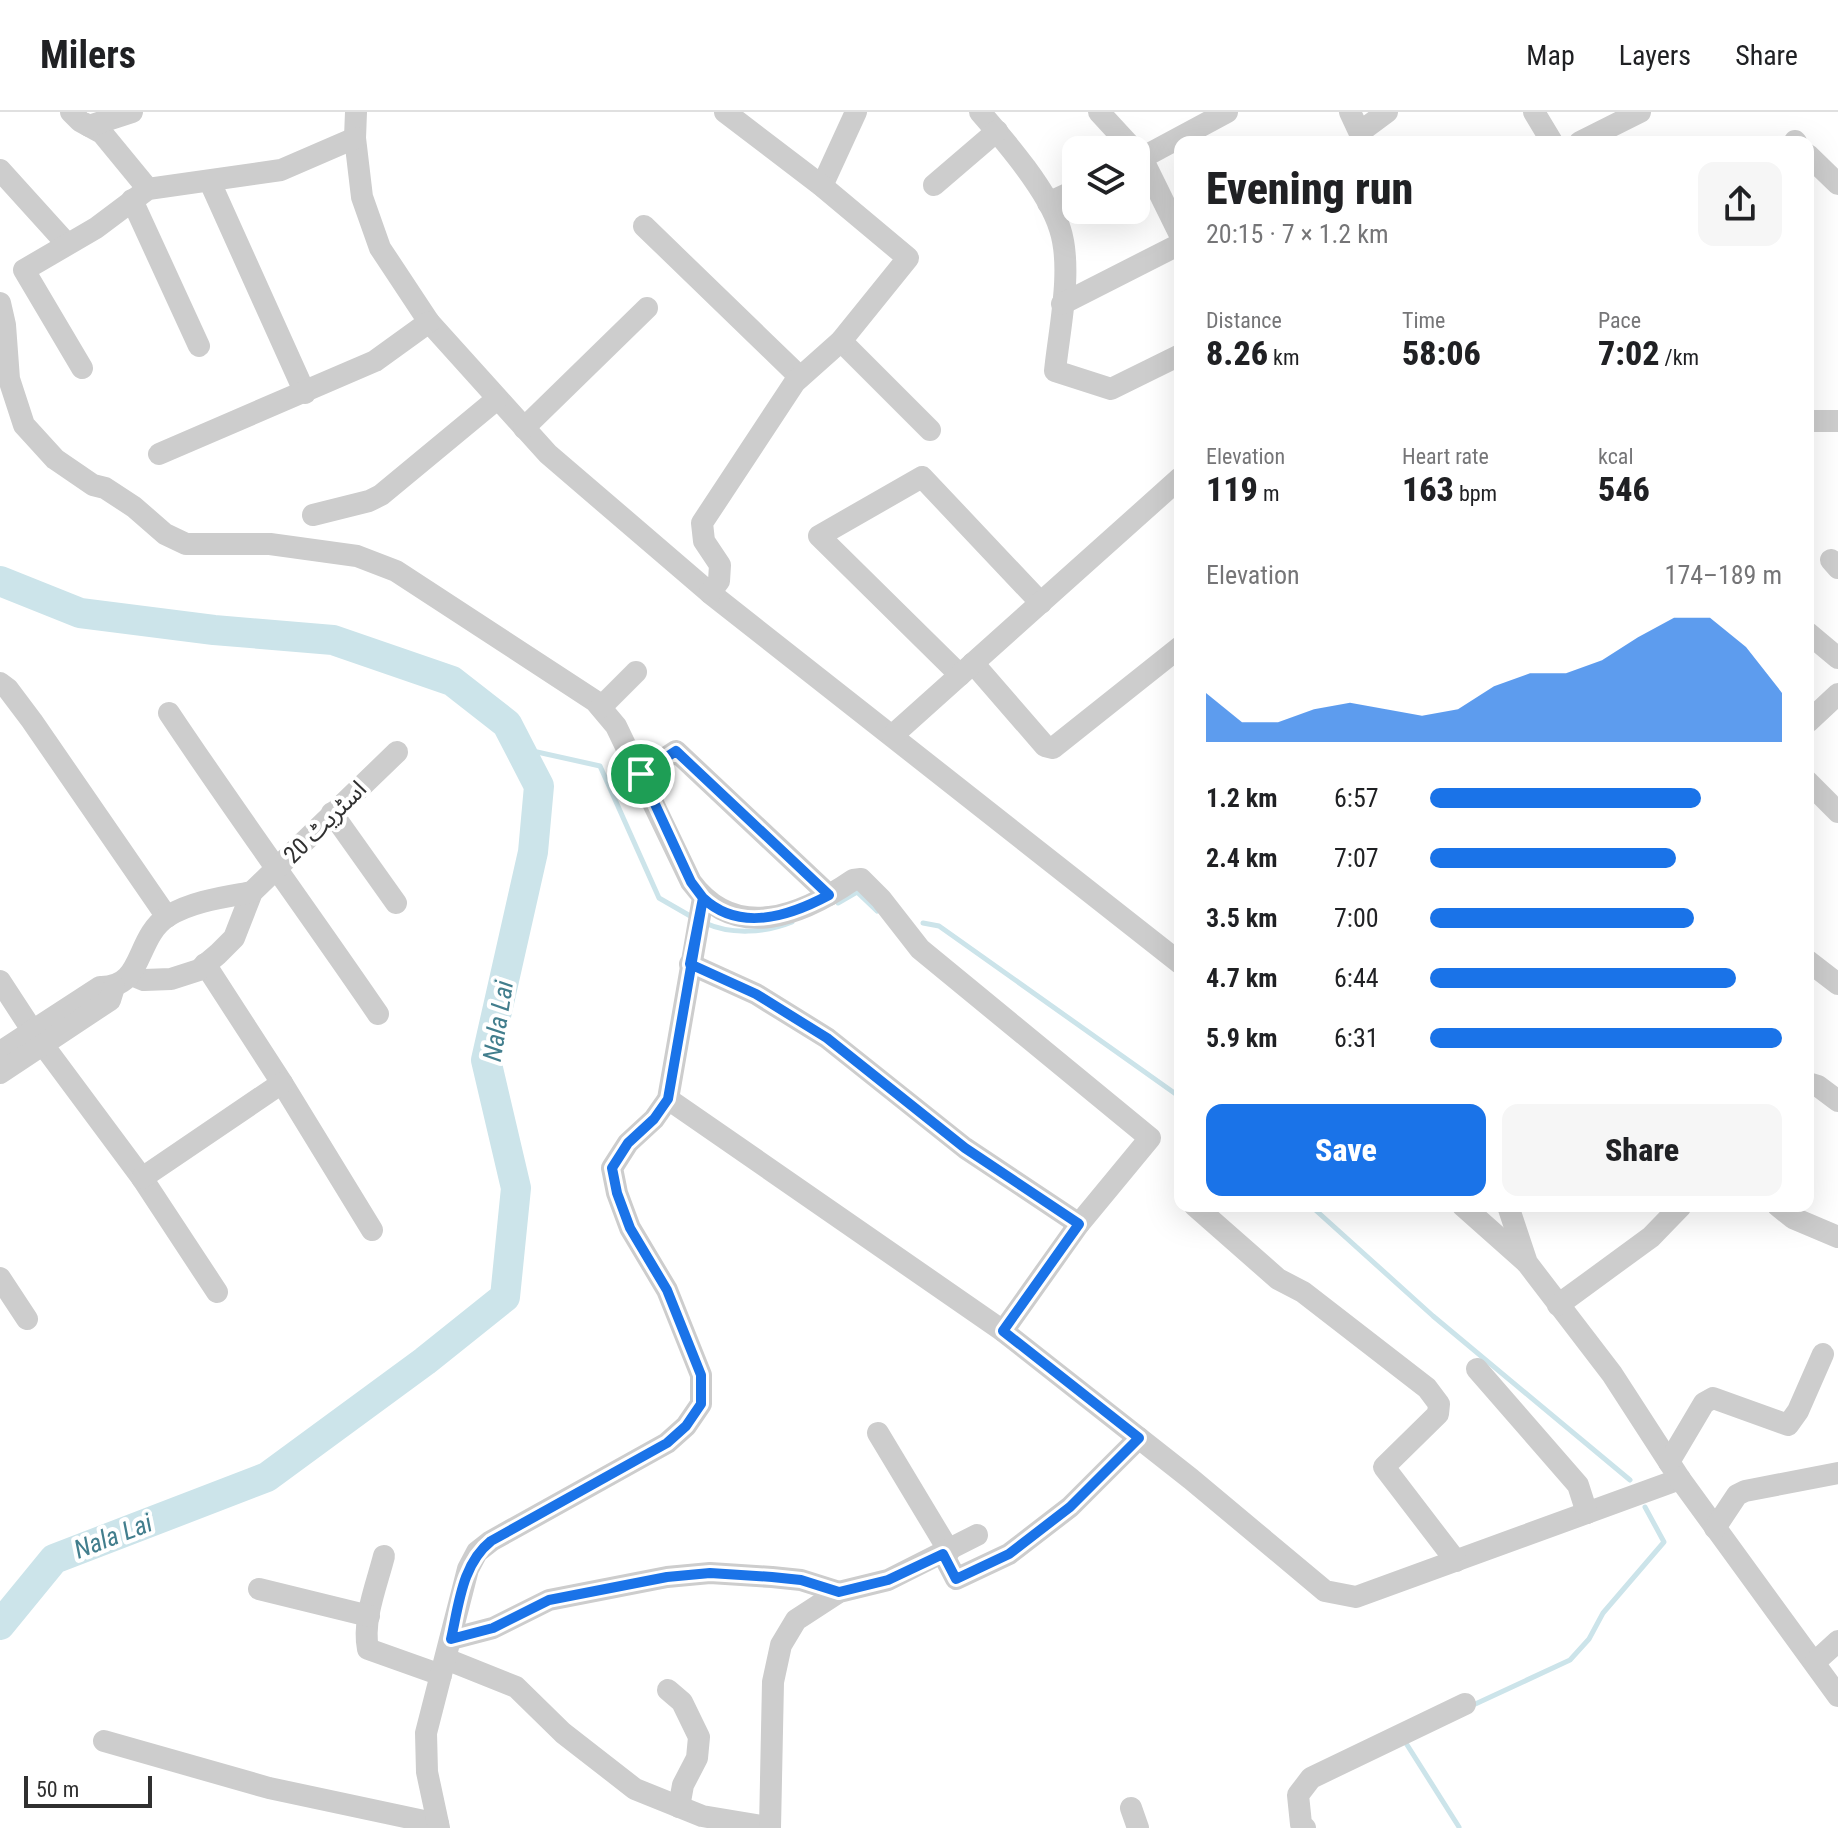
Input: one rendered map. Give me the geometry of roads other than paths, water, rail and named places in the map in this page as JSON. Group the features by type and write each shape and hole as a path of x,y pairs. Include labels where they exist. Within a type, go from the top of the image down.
{"street":[{"path":"71,112 102,133 140,194 199,346"},
{"path":"89,126 132,112"},
{"path":"356,112 355,138 362,197 380,248 429,322 548,454 710,593 1174,958"},
{"path":"710,593 719,581 720,565 704,541 702,523 800,377 841,341 908,258 822,186 725,112"},
{"path":"822,186 856,112"},
{"path":"980,112 1048,203 1061,230 1064,255 1062,304 1055,371 1111,389 1174,358"},
{"path":"1099,112 1120,136"},
{"path":"1177,136 1227,112"},
{"path":"1358,129 1387,112"},
{"path":"1534,112 1548,136"},
{"path":"1592,136 1640,112"},
{"path":"934,185 997,131"},
{"path":"1150,149 1174,137"},
{"path":"82,368 24,270 96,228 140,194 281,170 355,138"},
{"path":"1814,161 1838,184"},
{"path":"0,170 67,244"},
{"path":"1150,179 1174,224"},
{"path":"210,182 305,393"},
{"path":"1048,203 1062,196"},
{"path":"644,226 800,377"},
{"path":"1062,304 1174,247"},
{"path":"0,303 9,379 24,425 55,459 93,485 105,488 134,507 165,534 186,544 270,544 329,550 357,556 396,571 595,701 616,726 641,774 691,882 700,915 668,1099 654,1119 628,1143 612,1168 630,1228 667,1290 701,1375 701,1404 686,1426 667,1443 491,1541 477,1552 468,1569 426,1733 427,1772 438,1826 269,1788 104,1741"},
{"path":"524,428 647,308"},
{"path":"159,454 375,361 429,322"},
{"path":"841,341 930,430"},
{"path":"313,515 381,495 497,399"},
{"path":"1814,421 1838,421"},
{"path":"1041,603 922,477 819,536 967,669 1045,746 1053,748 1174,652"},
{"path":"893,735 1174,483"},
{"path":"1814,638 1838,658"},
{"path":"601,707 636,672"},
{"path":"0,683 32,721 167,917 147,939 123,981"},
{"path":"1814,716 1838,694"},
{"path":"169,713 242,823 278,869 378,1014"},
{"path":"641,774 676,751 829,895"},
{"name":"اسٹریٹ 20","path":"0,1052 37,1037 100,987 123,981 171,979 199,970 234,938 252,892 397,752"},
{"path":"1814,788 1838,812"},
{"path":"332,813 396,903"},
{"path":"700,915 731,914 759,919 805,908 853,880 861,879 881,899 920,949 1150,1138 1079,1224 1003,1331"},
{"name":"اسٹریٹ 20","path":"167,917 196,904 252,892"},
{"path":"205,964 372,1230"},
{"path":"690,964 756,994 827,1038 965,1148 1079,1224"},
{"path":"1814,966 1838,984"},
{"path":"0,981 37,1037 142,1178 217,1292"},
{"path":"0,1073 37,1037"},
{"path":"142,1178 282,1083"},
{"path":"1814,1085 1838,1101"},
{"path":"668,1099 1003,1331 1325,1591 1356,1597 1587,1513 1674,1470 1704,1403 1713,1398 1788,1425 1798,1411 1823,1354"},
{"path":"1202,1212 1278,1279 1303,1292 1427,1388 1439,1404 1438,1414 1384,1467 1456,1561"},
{"path":"1470,1212 1527,1263 1612,1374 1753,1584 1838,1696"},
{"path":"1510,1212 1527,1263"},
{"path":"1558,1305 1651,1237 1675,1212"},
{"path":"1786,1212 1838,1237"},
{"path":"0,1278 27,1319"},
{"path":"1477,1369 1578,1485 1587,1513"},
{"path":"878,1433 946,1552 956,1579 1009,1554 1070,1507 1139,1438"},
{"path":"1715,1528 1737,1495 1745,1491 1838,1473"},
{"path":"384,1556 369,1616 368,1649 446,1658 516,1687 563,1733 635,1789 702,1816 738,1825 769,1827 773,1682 781,1645 796,1620 839,1592 888,1580 977,1535"},
{"path":"446,1658 493,1628 549,1600 667,1577 710,1573 772,1577 801,1580 839,1592"},
{"path":"259,1589 369,1616"},
{"path":"1815,1662 1838,1641"},
{"path":"668,1690 682,1702 699,1737 697,1758 683,1785 679,1807"},
{"path":"1305,1828 1301,1824 1298,1795 1311,1778 1465,1704"}],"waterway":[{"name":"Nala Lai","path":"0,581 80,613 214,630 333,640 452,681 507,724 539,786 533,852 486,1060 516,1188 505,1297 425,1361 267,1477 54,1559 0,1625"},
{"path":"519,748 600,766 659,898 692,917"},
{"path":"838,903 857,892 877,911"},
{"path":"705,923 748,931 792,922"},
{"path":"923,923 939,926 1174,1093"},
{"path":"1318,1212 1433,1316 1630,1480"},
{"path":"1471,1706 1570,1660 1589,1639 1603,1613 1664,1542 1645,1507"},
{"path":"1404,1740 1459,1827"}]}
